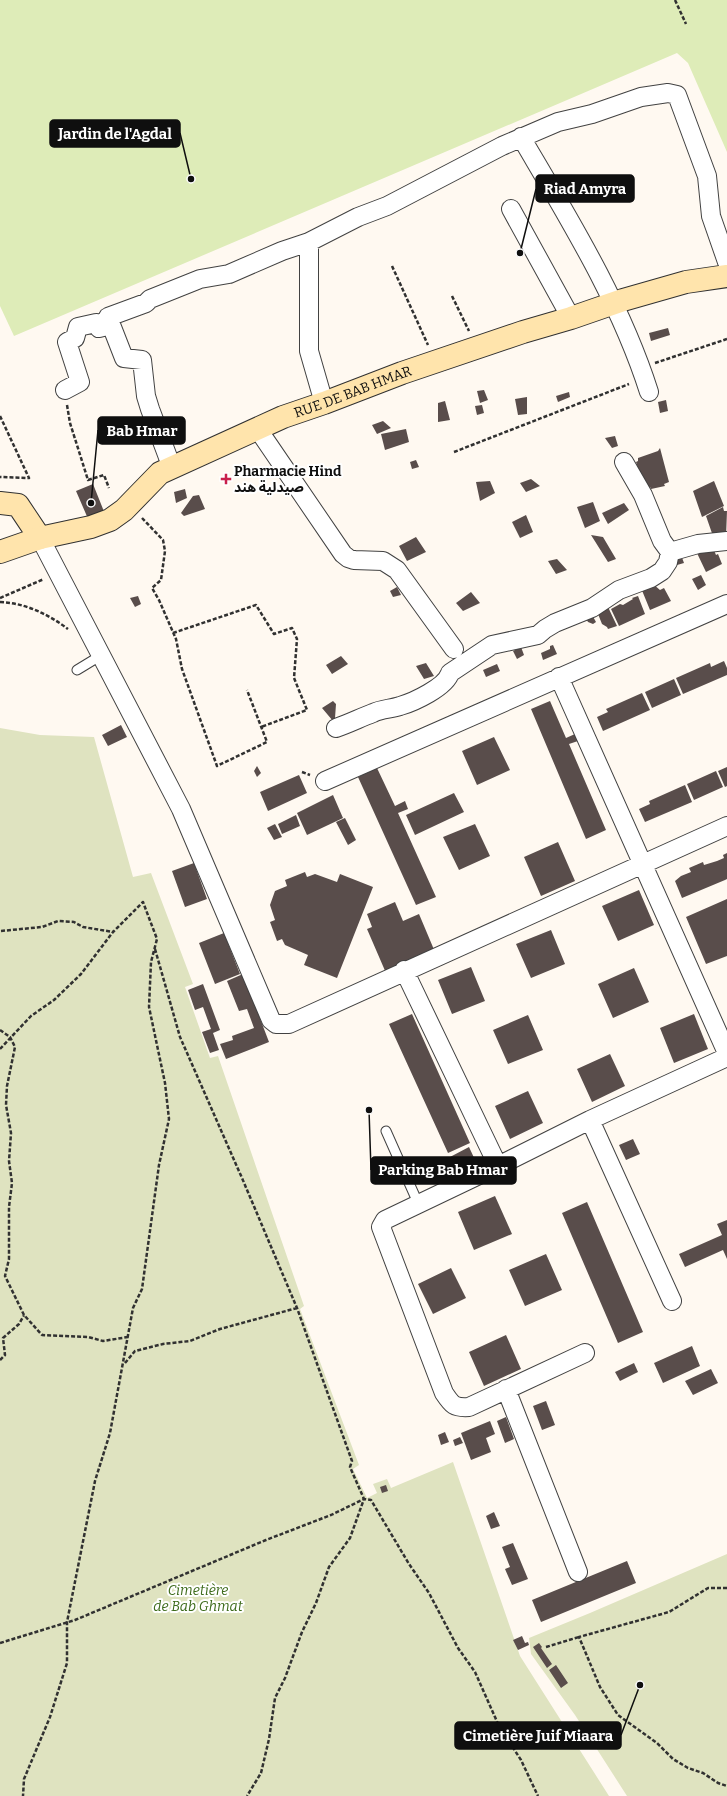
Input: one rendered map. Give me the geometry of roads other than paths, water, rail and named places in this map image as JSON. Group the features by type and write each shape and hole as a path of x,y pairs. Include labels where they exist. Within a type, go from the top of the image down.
{"main road":[{"name":"RUE DE BAB HMAR","path":"0,552 40,538 110,520 130,504 160,473 283,417 436,361 614,303 686,282 727,276"},
{"path":"9,504 40,538"}],"street":[{"path":"172,468 148,402 142,360 124,358 108,317 146,303 150,299 200,279 229,274 282,251 309,242 358,217 387,206 521,137 558,122 592,114 641,97 668,92 678,95 707,176 711,216 727,262"},
{"path":"521,137 571,223 614,303 645,379"},
{"path":"511,209 571,318"},
{"path":"309,242 309,351 324,403"},
{"path":"66,390 80,382 68,342 75,338 78,327 96,323 99,328 112,325"},
{"path":"257,428 343,554 354,560 383,561 397,570 454,649"},
{"path":"336,728 374,712 400,706 414,700 440,687 448,679 450,673 492,645 538,635 555,623 592,608 618,590 651,578 662,571 668,562 670,552 662,541 643,495 624,462"},
{"path":"40,538 100,656 182,809 271,1020 276,1024 289,1024 404,970 727,826"},
{"path":"670,552 698,544 725,545"},
{"path":"325,781 559,677 725,611"},
{"path":"559,677 727,1052"},
{"path":"404,970 498,1166"},
{"path":"585,1353 469,1407 461,1407 451,1404 444,1393 381,1227 385,1220 418,1203 498,1166 590,1120 727,1057"},
{"path":"590,1120 672,1301"},
{"path":"506,1389 578,1572"}],"lane":[{"path":"77,670 100,656"},
{"path":"386,1131 418,1203"}],"place":[{"name":"Jardin de l'Agdal","path":"191,179"},
{"name":"Riad Amyra","path":"520,253"},
{"name":"Pharmacie Hind صيدلية هند","path":"226,479"},
{"name":"Bab Hmar","path":"91,503"},
{"name":"Parking Bab Hmar","path":"369,1110"},
{"name":"Cimetière Juif Miaara","path":"640,1685"}],"park label":[{"name":"Cimetière de Bab Ghmat","path":"198,1598"}]}
